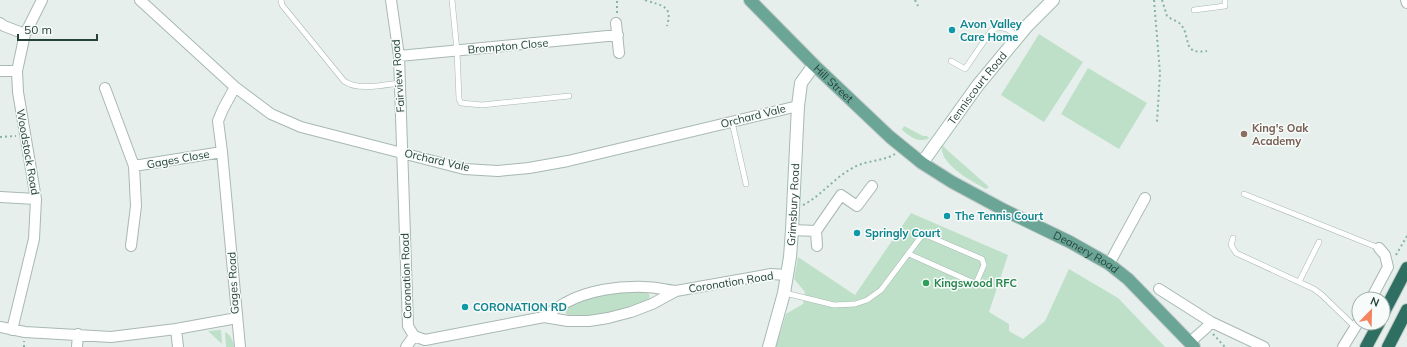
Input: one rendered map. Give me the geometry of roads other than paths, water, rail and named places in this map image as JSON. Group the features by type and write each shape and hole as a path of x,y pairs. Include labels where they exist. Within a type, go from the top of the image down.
{"highway":[{"path":"1391,299 1407,268"},
{"path":"1388,347 1407,310"},
{"path":"1366,347 1374,331"}],"main road":[{"name":"Hill Street","path":"750,0 814,65 890,137 922,163"},
{"name":"Deanery Road","path":"922,163 952,182 1004,210 1070,242 1109,264 1128,279 1192,346"}],"street":[{"name":"Woodstock Road","path":"12,330 34,239 36,199 18,92 17,71 25,34 42,0"},
{"name":"Orchard Vale","path":"140,0 235,87 271,114 301,127 464,169 498,171 529,168 568,161 798,106"},
{"name":"Fairview Road","path":"391,0 399,56 402,152"},
{"name":"Tenniscourt Road","path":"922,163 978,85 1018,36 1053,0"},
{"path":"0,23 25,34"},
{"path":"616,23 619,53"},
{"name":"Brompton Close","path":"399,56 618,35"},
{"name":"Grimsbury Road","path":"769,347 784,293 787,275 792,230 798,106 801,83 814,65"},
{"path":"0,71 17,71"},
{"name":"Gages Road","path":"0,327 25,332 111,337 176,329 237,318 218,121 235,87"},
{"name":"Gages Close","path":"105,88 134,166 136,206 131,246"},
{"name":"Gages Close","path":"134,166 222,152"},
{"name":"Coronation Road","path":"402,152 408,326 414,336 425,340 544,316 565,302 602,290 623,287 647,287 676,291 771,274 787,275"},
{"path":"817,246 816,231 841,195 857,206 872,186"},
{"path":"0,197 36,199"},
{"path":"1109,264 1145,198"},
{"path":"792,230 816,231"},
{"path":"1375,291 1388,267 1385,254 1379,248"},
{"path":"1159,289 1209,325 1264,347"},
{"name":"Coronation Road","path":"544,316 568,321 589,321 608,318 631,312 652,304 676,291"},
{"path":"237,318 240,347"},
{"path":"1192,346 1209,325"},
{"path":"176,329 178,347"},
{"path":"1343,347 1353,331"},
{"path":"77,347 78,334"},
{"path":"406,347 414,336"}],"lane":[{"path":"281,0 282,5 344,81 350,86 361,87 400,83"},
{"path":"452,0 457,51 459,99 462,103 482,105 569,96"},
{"path":"1194,10 1225,6 1225,0"},
{"path":"952,61 965,68 991,31 998,27 1007,29 1018,36"},
{"path":"732,122 746,184"},
{"path":"1244,194 1379,248"},
{"path":"784,293 834,305 855,304 867,300 880,290 920,238 926,235 982,259 984,265 977,281 974,283 909,254"},
{"path":"1233,238 1231,245 1236,253 1314,289 1351,319"},
{"path":"1299,282 1320,242"}],"place":[{"name":"Avon Valley Care Home","path":"952,30"},
{"name":"King's Oak Academy","path":"1244,134"},
{"name":"The Tennis Court","path":"947,216"},
{"name":"Springly Court","path":"857,233"},
{"name":"Kingswood RFC","path":"926,283"},
{"name":"CORONATION RD","path":"465,307"}]}
